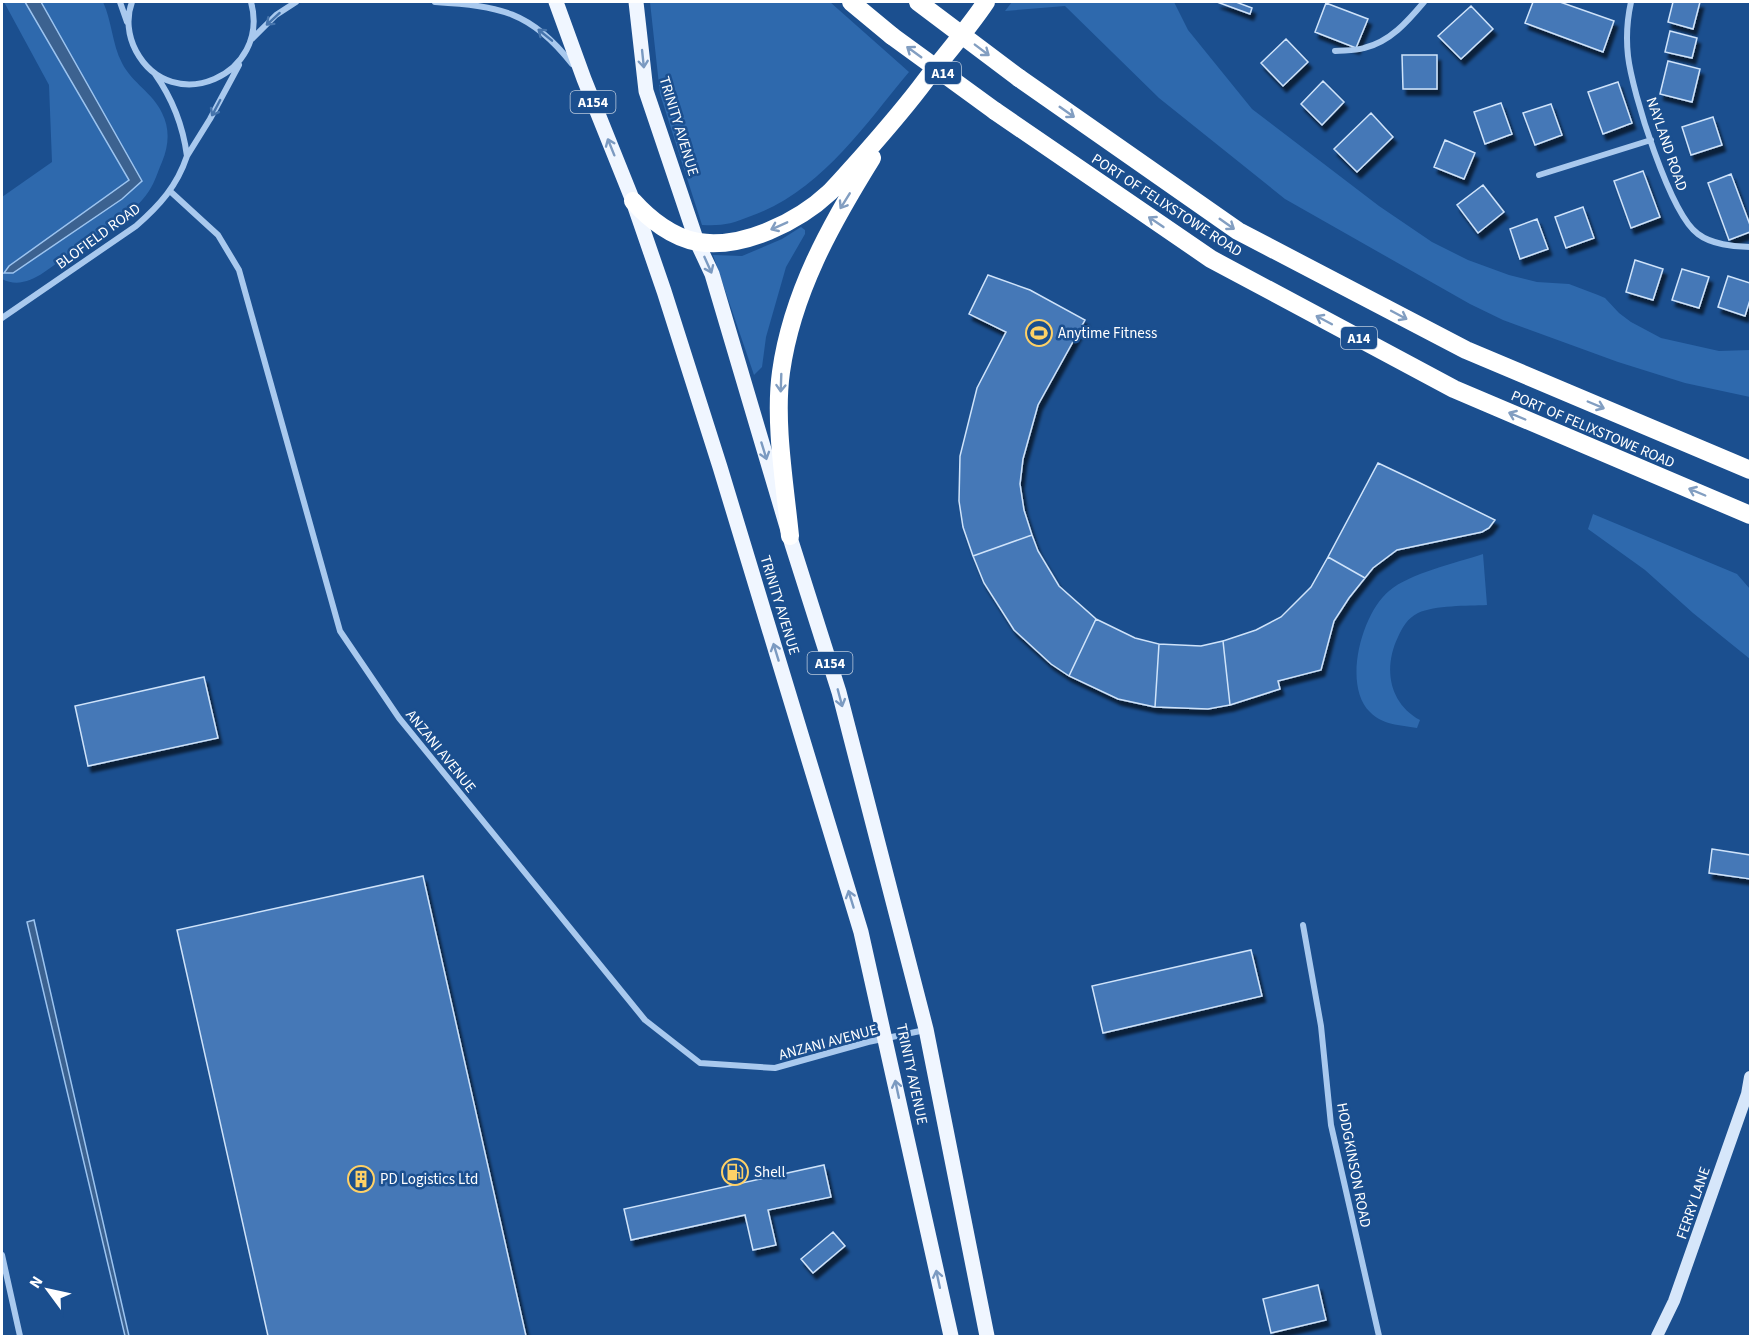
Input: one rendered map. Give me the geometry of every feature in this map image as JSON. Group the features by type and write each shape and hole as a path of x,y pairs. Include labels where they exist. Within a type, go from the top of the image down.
{"highway":[{"name":"PORT OF FELIXSTOWE ROAD","path":"851,2 892,36 995,111 1210,259 1454,389 1750,515"},
{"name":"PORT OF FELIXSTOWE ROAD","path":"918,2 1020,78 1238,231 1466,350 1750,470"},
{"path":"633,201 655,222 678,235 697,242 746,238 786,224 831,191 898,116 986,2"},
{"path":"790,536 780,419 781,373 789,328 812,267 839,211 898,116"}],"main road":[{"name":"TRINITY AVENUE","path":"556,2 633,201 716,456 861,932 951,1336"},
{"name":"TRINITY AVENUE","path":"636,2 646,91 697,242 712,274 839,692 926,1029 987,1336"}],"street":[{"path":"120,2 132,44 168,93 185,139 188,156"},
{"path":"128,26 132,2"},
{"path":"251,2 254,21 252,39"},
{"path":"252,39 276,15 296,2"},
{"path":"435,2 483,5 509,12 535,26 554,41 584,79"},
{"path":"1335,51 1364,48 1385,40 1424,2"},
{"name":"NAYLAND ROAD","path":"1631,2 1627,34 1628,59 1634,86 1651,140 1677,208 1698,234 1731,246 1750,247"},
{"name":"BLOFIELD ROAD","path":"2,318 136,226 171,192 188,156 252,39"},
{"path":"154,72 172,82 191,84 212,81 230,71 244,56"},
{"path":"1539,175 1651,140"},
{"name":"ANZANI AVENUE","path":"171,192 218,235 239,270 340,631 399,718 645,1020 700,1063 775,1068 926,1029"},
{"name":"HODGKINSON ROAD","path":"1303,925 1321,1026 1330,1125 1379,1336"},
{"name":"FERRY LANE","path":"1657,1336 1674,1301 1748,1094 1750,1077"},
{"path":"2,1255 20,1336"}],"shaded area":[{"path":"4,2 25,2 129,180 9,266 5,273 142,182 41,2 103,2 122,63 158,106 165,119 167,131 167,143 162,162 151,188 142,201 123,218 46,271 20,282 2,279 2,197 52,162 49,85"},
{"path":"25,2 41,2 142,181 122,199 13,273 4,273 9,266 129,180"},
{"path":"650,2 830,2 909,72 839,155 799,191 776,205 738,221 721,225 702,225 660,94"},
{"path":"1012,2 1174,2 1188,30 1252,109 1379,206 1432,242 1468,260 1509,275 1537,282 1569,284 1605,298 1631,322 1661,338 1719,351 1750,350 1750,397 1685,383 1618,362 1503,320 1470,304 1285,199 1159,98 1065,6 1005,11"},
{"path":"801,227 805,230 805,234 786,267 766,337 762,367 754,375 713,255 742,256 782,239"},
{"path":"1593,514 1737,574 1750,589 1750,659 1645,570 1588,529"},
{"path":"1483,554 1487,605 1442,607 1418,613 1404,626 1393,649 1390,672 1395,694 1401,704 1420,720 1417,728 1380,720 1370,712 1362,700 1357,685 1359,650 1364,632 1379,601 1389,591 1409,579"},
{"path":"34,920 129,1336 125,1336 27,922"}],"building":[{"path":"1217,2 1236,2 1252,8 1250,14"},
{"path":"1533,2 1560,2 1614,21 1603,52 1525,23"},
{"path":"1673,2 1700,2 1693,29 1668,22"},
{"path":"1326,3 1368,19 1356,48 1315,32"},
{"path":"1471,6 1493,29 1461,59 1438,36"},
{"path":"1670,31 1697,38 1692,58 1665,52"},
{"path":"1286,39 1308,62 1283,86 1261,63"},
{"path":"1402,55 1437,55 1437,89 1403,89"},
{"path":"1668,61 1700,69 1692,102 1660,94"},
{"path":"1323,81 1344,102 1322,125 1301,104"},
{"path":"1618,82 1632,123 1603,134 1588,92"},
{"path":"1501,103 1512,134 1485,144 1474,112"},
{"path":"1551,104 1562,135 1535,145 1523,113"},
{"path":"1371,113 1393,137 1357,172 1334,149"},
{"path":"1713,117 1722,145 1691,155 1682,127"},
{"path":"1445,140 1475,153 1464,179 1434,167"},
{"path":"1643,171 1660,217 1631,228 1614,181"},
{"path":"1731,174 1750,225 1750,232 1729,240 1708,183"},
{"path":"1483,185 1504,212 1478,233 1457,205"},
{"path":"1583,207 1594,238 1566,248 1555,217"},
{"path":"1537,219 1548,249 1520,259 1510,229"},
{"path":"1635,260 1663,269 1653,300 1626,292"},
{"path":"1682,269 1709,277 1699,308 1672,300"},
{"path":"988,275 1030,290 1085,320 1038,405 1023,459 1020,484 1024,510 1032,535 973,556 963,527 959,501 960,456 977,388 1006,332 969,314"},
{"path":"1728,276 1750,283 1750,300 1745,316 1718,307"},
{"path":"1378,463 1495,520 1489,528 1482,532 1397,550 1373,568 1365,578 1328,557"},
{"path":"1032,535 1038,551 1059,586 1096,619 1069,676 1051,664 1014,630 984,583 973,556"},
{"path":"1328,557 1365,578 1334,621 1321,670 1278,681 1280,689 1230,705 1223,641 1256,630 1281,617 1311,587"},
{"path":"1096,619 1135,638 1159,644 1155,707 1118,699 1069,676"},
{"path":"1223,641 1230,705 1208,709 1155,707 1159,644 1201,646"},
{"path":"204,677 218,738 88,766 75,706"},
{"path":"1712,849 1750,855 1750,879 1709,873"},
{"name":"PD Logistics Ltd","path":"423,876 526,1336 268,1336 177,930"},
{"path":"1251,950 1262,996 1103,1033 1092,986"},
{"path":"824,1165 831,1197 768,1210 776,1245 753,1250 745,1215 631,1240 624,1209"},
{"path":"833,1232 845,1246 813,1273 801,1259"},
{"path":"1318,1285 1326,1320 1271,1333 1263,1299"}],"place":[{"name":"Anytime Fitness","path":"1039,333"},
{"name":"Shell","path":"735,1172"},
{"name":"PD Logistics Ltd","path":"361,1179"}]}
